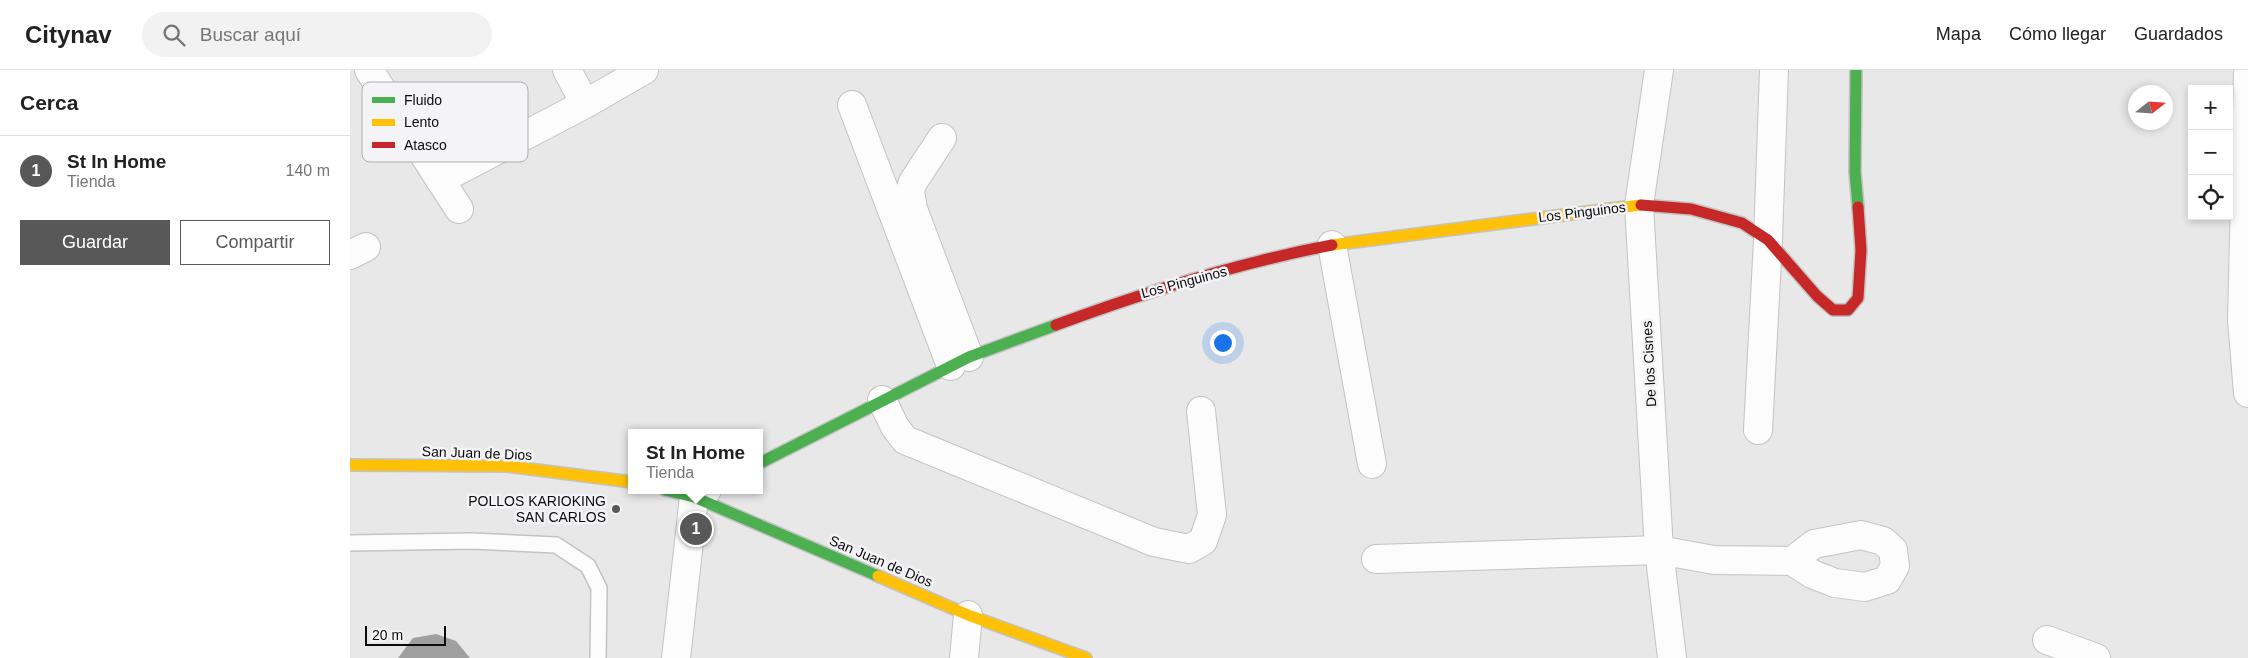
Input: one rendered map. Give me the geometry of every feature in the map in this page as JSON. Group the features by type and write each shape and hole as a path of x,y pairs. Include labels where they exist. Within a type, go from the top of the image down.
{"street":[{"path":"369,70 377,82"},
{"path":"567,70 585,104"},
{"path":"528,134 644,70"},
{"name":"De los Cisnes","path":"1659,70 1639,205 1659,550 1672,658"},
{"path":"1758,430 1768,240 1774,70"},
{"name":"Los Pinguinos","path":"763,461 960,362 1134,296 1297,252 1332,245 1639,205 1690,209 1742,223 1768,240 1817,296 1833,310 1848,310 1858,298 1862,250 1856,172 1856,70"},
{"path":"2248,73 2242,320 2248,393"},
{"path":"852,105 960,362"},
{"path":"942,138 913,182 910,191 913,209 960,362"},
{"path":"428,162 459,209"},
{"path":"440,180 474,162"},
{"path":"1332,245 1372,464"},
{"path":"882,400 895,427 905,440 1154,542 1189,549 1203,541 1212,515 1201,411"},
{"name":"San Juan de Dios","path":"350,465 506,466 628,481"},
{"path":"676,658 700,494"},
{"name":"San Juan de Dios","path":"700,494 968,615 1086,658"},
{"path":"1376,559 1659,550 1714,560 1792,561"},
{"path":"964,658 968,615"},
{"path":"2047,640 2096,658"}],"lane":[{"path":"350,544 472,542 556,545 588,566 599,588 598,658"}],"building":[{"path":"436,634 456,641 470,658 398,658 413,638"}],"traffic: fast":[{"path":"1856,70 1855,172 1858,207"},
{"path":"763,461 969,357 1056,325"},
{"path":"682,494 694,497 878,576"}],"traffic: slow":[{"path":"1332,245 1641,205"},
{"path":"350,465 506,466 628,481"},
{"path":"878,576 968,615 1086,658"}],"traffic: jam":[{"path":"1641,205 1691,209 1742,223 1768,240 1817,296 1833,310 1848,310 1858,298 1861,250 1858,207"},
{"path":"1056,325 1192,279 1262,260 1332,245"}],"place":[{"name":"POLLOS KARIOKING SAN CARLOS","path":"616,509"},
{"name":"St In Home","path":"696,529"}]}
